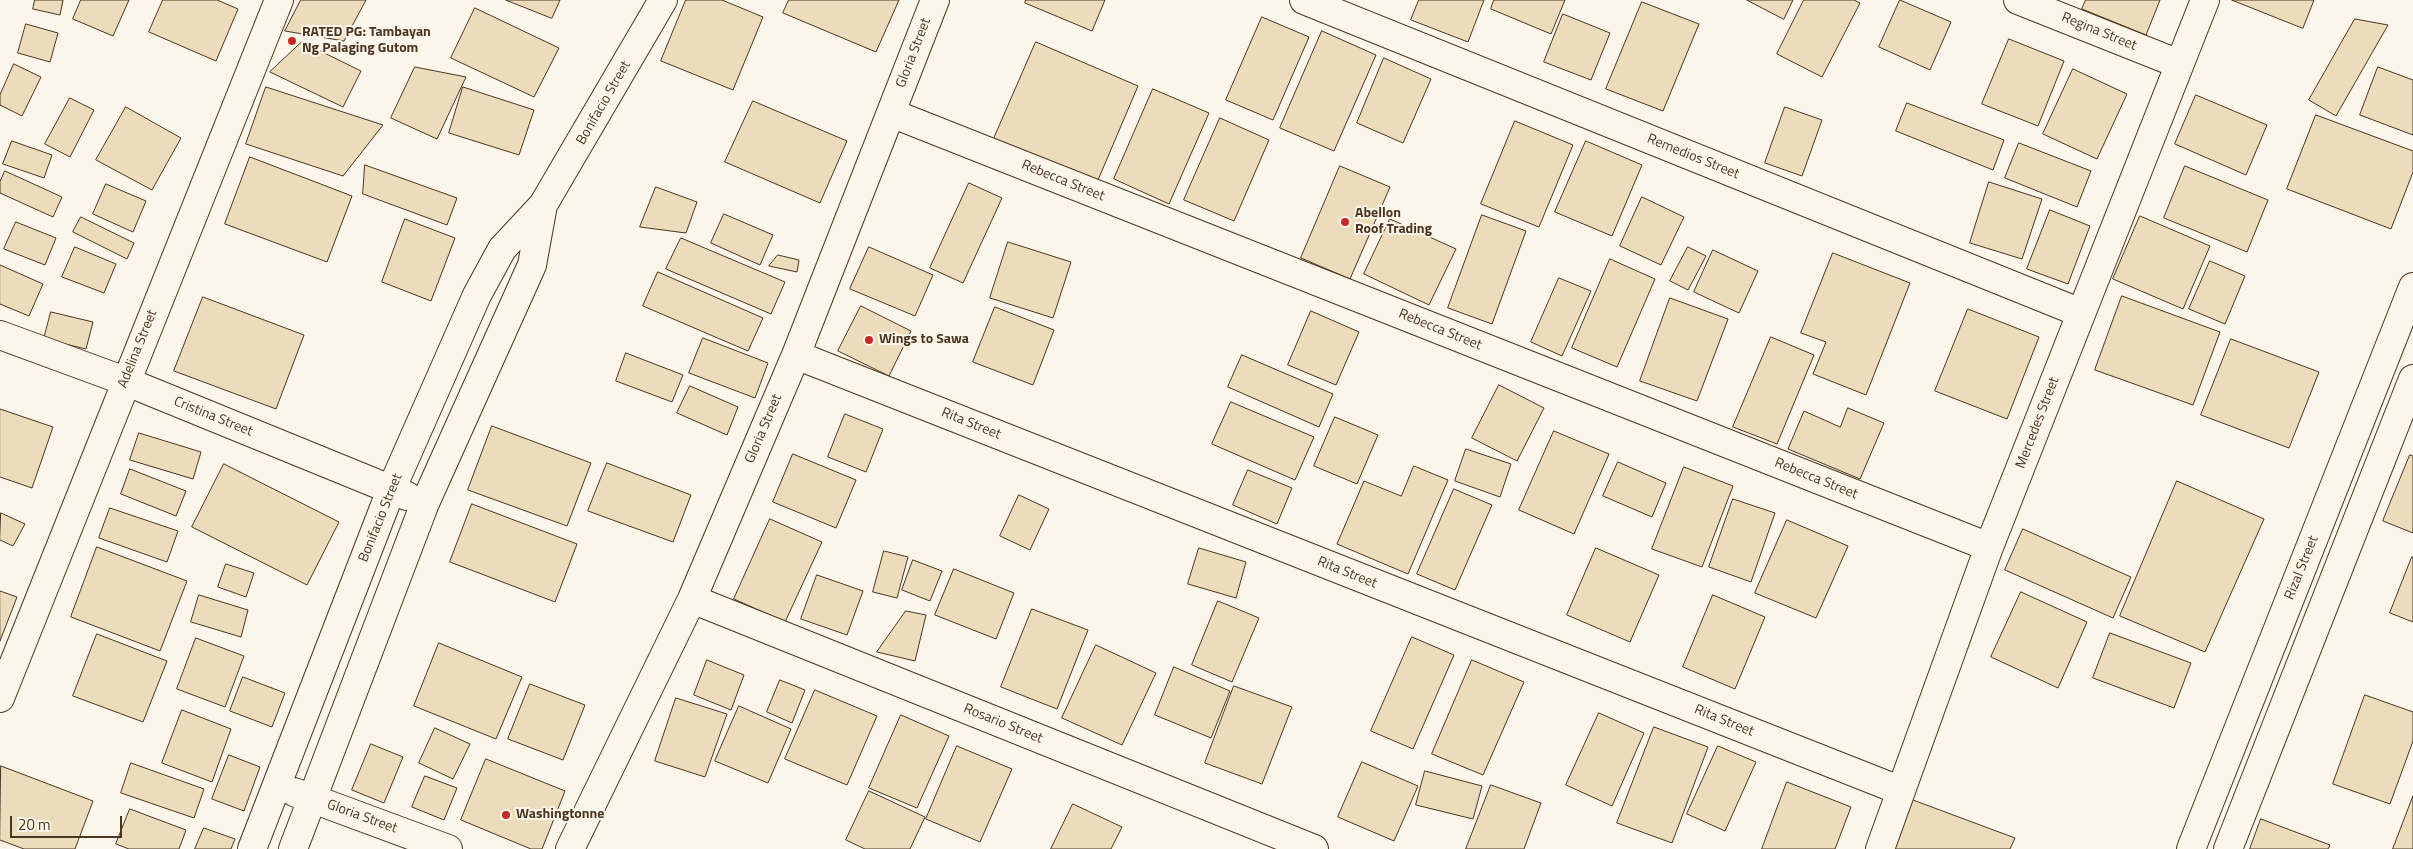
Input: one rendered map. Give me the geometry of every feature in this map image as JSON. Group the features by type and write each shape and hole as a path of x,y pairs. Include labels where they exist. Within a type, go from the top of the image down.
{"street":[{"name":"Adelina Street","path":"0,698 125,381 279,0"},
{"name":"Bonifacio Street","path":"252,849 391,490 478,295 502,248 543,205 663,0"},
{"name":"Gloria Street","path":"570,849 692,599 796,355 935,0"},
{"name":"Remedios Street","path":"1304,0 2081,313"},
{"name":"Regina Street","path":"2018,0 2179,64"},
{"name":"Mercedes Street","path":"1880,849 1899,790 1989,547 2205,0"},
{"name":"Rebecca Street","path":"891,113 1989,547"},
{"name":"Bonifacio Street","path":"292,849 425,503 532,265 543,205"},
{"name":"Rizal Street","path":"2191,849 2413,287"},
{"name":"Cristina Street","path":"0,335 125,381 425,503"},
{"name":"Rita Street","path":"796,355 1899,790"},
{"path":"2228,849 2413,379"},
{"name":"Rosario Street","path":"692,599 1314,849"},
{"path":"2264,665 2296,677"},
{"name":"Gloria Street","path":"276,786 448,849"}],"building":[{"path":"35,0 63,0 60,15 33,9"},
{"path":"81,0 129,0 113,36 73,19"},
{"path":"163,0 217,0 238,9 216,61 149,32"},
{"path":"301,0 366,0 344,41 285,31"},
{"path":"506,0 560,0 552,18"},
{"path":"686,0 722,0 763,17 733,90 661,61"},
{"path":"789,0 899,0 876,52 783,13"},
{"path":"1026,0 1105,0 1092,31 1025,3"},
{"path":"1419,0 1484,0 1468,42 1411,20"},
{"path":"1494,0 1565,0 1551,34 1491,9"},
{"path":"1747,0 1793,0 1784,19"},
{"path":"1804,0 1854,0 1860,3 1822,77 1777,54"},
{"path":"1900,0 1951,22 1930,70 1879,47"},
{"path":"2086,0 2160,0 2146,35 2082,9"},
{"path":"2232,0 2314,0 2303,28"},
{"path":"1642,2 1699,24 1663,111 1606,89"},
{"path":"475,8 559,48 534,97 451,58"},
{"path":"1563,14 1610,33 1591,80 1544,62"},
{"path":"1262,17 1309,37 1273,120 1226,100"},
{"path":"2355,19 2388,25 2336,116 2309,100"},
{"path":"26,24 58,33 50,62 18,53"},
{"path":"1322,31 1376,55 1334,151 1280,128"},
{"path":"2009,39 2064,61 2038,126 1982,104"},
{"path":"302,42 361,71 343,107 270,72"},
{"path":"1036,42 1138,86 1095,187 992,143"},
{"path":"1384,58 1431,79 1403,143 1357,123"},
{"path":"14,64 41,77 22,116 0,105 0,95"},
{"path":"415,67 466,77 437,139 391,118"},
{"path":"2378,67 2413,80 2413,135 2360,115"},
{"path":"2073,69 2127,94 2097,159 2043,134"},
{"path":"266,87 383,125 343,176 246,144"},
{"path":"463,87 534,110 519,155 449,133"},
{"path":"1153,89 1209,113 1169,204 1114,179"},
{"path":"2196,95 2267,125 2246,175 2175,144"},
{"path":"70,98 94,110 70,157 45,144"},
{"path":"753,101 847,141 820,203 725,162"},
{"path":"1907,103 2004,140 1993,170 1896,131"},
{"path":"126,107 181,138 152,190 96,160"},
{"path":"1785,107 1822,120 1802,176 1765,163"},
{"path":"2316,115 2413,151 2413,172 2391,229 2287,189"},
{"path":"1220,118 1269,140 1234,221 1184,200"},
{"path":"1515,121 1573,145 1539,227 1481,204"},
{"path":"12,141 52,155 44,178 3,164"},
{"path":"1586,141 1642,165 1612,236 1555,212"},
{"path":"2019,143 2091,171 2077,207 2005,178"},
{"path":"250,157 352,196 327,262 225,224"},
{"path":"365,165 457,198 447,225 363,194"},
{"name":"Abellon Roof Trading","path":"1340,166 1390,187 1350,279 1301,258"},
{"path":"2185,166 2268,200 2247,252 2164,218"},
{"path":"5,171 62,197 53,217 0,193 0,182"},
{"path":"1989,182 2042,199 2022,259 1970,243"},
{"path":"969,183 1002,198 963,283 930,268"},
{"path":"106,184 146,201 133,232 93,214"},
{"path":"656,187 697,202 686,233 640,227"},
{"path":"1642,197 1684,217 1661,265 1620,246"},
{"path":"2050,210 2090,226 2068,284 2027,269"},
{"path":"724,214 773,235 760,265 711,243"},
{"path":"1482,215 1526,231 1492,324 1448,308"},
{"path":"2140,216 2210,246 2183,309 2113,279"},
{"path":"81,217 134,243 127,259 73,232"},
{"path":"405,219 455,238 431,301 382,282"},
{"path":"1390,219 1456,249 1429,305 1364,274"},
{"path":"16,222 56,238 45,265 4,249"},
{"path":"681,238 785,282 771,314 666,269"},
{"path":"1008,242 1071,262 1053,318 990,298"},
{"path":"75,247 116,264 104,293 62,277"},
{"path":"869,247 933,275 915,316 850,289"},
{"path":"1688,247 1706,256 1688,290 1670,281"},
{"path":"1713,250 1758,271 1739,313 1694,292"},
{"path":"1833,253 1910,283 1866,395 1813,374 1826,342 1801,333"},
{"path":"778,255 799,260 797,272 769,266"},
{"path":"1610,259 1655,279 1617,367 1572,348"},
{"path":"2210,261 2245,276 2225,324 2189,309"},
{"path":"0,265 43,284 29,316 0,304"},
{"path":"658,272 763,318 748,351 643,306"},
{"path":"1559,278 1591,291 1562,356 1531,342"},
{"path":"2122,296 2220,332 2193,405 2095,370"},
{"path":"203,297 304,335 276,409 174,371"},
{"path":"1670,298 1728,319 1697,401 1640,381"},
{"path":"861,306 911,331 889,376 838,351"},
{"path":"995,307 1054,330 1033,385 973,362"},
{"path":"1968,309 2039,337 2007,419 1935,391"},
{"path":"1311,311 1359,332 1336,385 1288,365"},
{"path":"51,312 93,322 86,349 44,339"},
{"path":"1771,337 1814,355 1777,444 1733,427"},
{"path":"703,338 768,363 755,398 689,373"},
{"path":"2231,339 2319,372 2289,448 2201,415"},
{"path":"626,353 683,375 672,402 616,381"},
{"path":"1242,355 1333,394 1319,427 1228,387"},
{"path":"1499,385 1544,408 1517,461 1472,438"},
{"path":"690,386 738,407 727,435 677,413"},
{"path":"1231,402 1314,437 1295,480 1212,444"},
{"path":"1848,408 1884,423 1860,479 1788,449 1804,411 1840,427"},
{"path":"0,409 53,427 32,488 0,477"},
{"path":"845,414 883,429 866,472 828,457"},
{"path":"1335,417 1378,435 1357,484 1314,466"},
{"path":"492,426 591,463 567,526 468,490"},
{"path":"1554,431 1609,454 1574,534 1519,510"},
{"path":"139,433 201,452 193,479 130,460"},
{"path":"1466,449 1511,464 1500,497 1455,481"},
{"path":"793,454 856,480 836,528 773,502"},
{"path":"2410,455 2413,456 2413,533 2383,521"},
{"path":"1618,462 1666,483 1652,517 1603,496"},
{"path":"607,463 691,495 673,542 588,511"},
{"path":"224,464 339,522 307,585 192,527"},
{"path":"1414,466 1448,480 1408,574 1337,544 1364,481 1401,496"},
{"path":"1684,467 1733,486 1702,567 1652,549"},
{"path":"130,469 186,491 176,516 121,494"},
{"path":"1248,470 1292,488 1277,524 1233,505"},
{"path":"2177,481 2264,519 2205,652 2120,616"},
{"path":"1454,489 1492,505 1455,590 1417,574"},
{"path":"1019,495 1049,509 1030,550 1000,536"},
{"path":"1733,499 1775,513 1751,582 1709,567"},
{"path":"472,504 577,544 555,602 450,562"},
{"path":"110,508 178,531 167,562 99,538"},
{"path":"1,513 25,524 13,546 0,540"},
{"path":"770,519 822,542 785,622 734,599"},
{"path":"1787,520 1848,546 1816,618 1755,593"},
{"path":"2023,529 2131,577 2113,618 2005,570"},
{"path":"97,547 187,581 160,651 71,617"},
{"path":"1199,548 1246,562 1236,598 1188,584"},
{"path":"1596,548 1659,575 1630,642 1567,615"},
{"path":"884,551 908,557 897,598 873,592"},
{"path":"2413,557 2413,622 2390,613"},
{"path":"913,560 942,571 930,601 902,590"},
{"path":"226,564 254,573 246,597 218,587"},
{"path":"954,569 1014,593 996,639 935,615"},
{"path":"817,575 863,591 847,635 801,619"},
{"path":"0,591 17,597 0,641"},
{"path":"2021,592 2087,622 2058,688 1991,657"},
{"path":"199,595 248,610 241,637 191,622"},
{"path":"1713,595 1765,617 1735,689 1683,667"},
{"path":"1218,601 1259,618 1232,682 1192,665"},
{"path":"1032,609 1088,630 1057,709 1001,687"},
{"path":"906,611 926,615 915,661 877,652"},
{"path":"2110,633 2191,663 2174,708 2093,678"},
{"path":"97,634 167,661 143,722 73,696"},
{"path":"1412,637 1454,655 1413,749 1371,731"},
{"path":"196,638 244,656 225,707 177,689"},
{"path":"439,643 522,677 496,739 414,706"},
{"path":"1096,645 1156,673 1122,745 1062,718"},
{"path":"707,660 744,675 731,710 694,695"},
{"path":"1472,660 1524,682 1483,775 1432,754"},
{"path":"1174,667 1230,691 1211,738 1155,715"},
{"path":"243,677 285,693 272,727 230,711"},
{"path":"780,680 805,690 792,723 767,712"},
{"path":"530,684 585,705 563,760 508,739"},
{"path":"1234,686 1292,707 1262,784 1205,763"},
{"path":"815,690 877,716 847,785 785,759"},
{"path":"2365,695 2413,712 2413,741 2390,804 2333,784"},
{"path":"676,698 727,714 705,777 655,761"},
{"path":"739,706 791,729 768,783 715,761"},
{"path":"182,710 231,729 212,782 162,763"},
{"path":"1599,713 1644,733 1612,806 1566,785"},
{"path":"901,715 949,736 917,808 869,788"},
{"path":"1654,727 1708,747 1672,843 1617,823"},
{"path":"435,728 470,744 453,779 419,763"},
{"path":"371,744 403,757 384,803 352,790"},
{"path":"957,746 1012,769 980,842 926,819"},
{"path":"1718,746 1756,762 1725,831 1687,814"},
{"path":"229,755 260,767 244,811 212,799"},
{"path":"486,759 565,791 542,849 531,849 461,820"},
{"path":"1362,762 1418,786 1394,841 1338,817"},
{"path":"131,763 204,789 194,818 121,793"},
{"path":"1,766 93,801 75,849 24,849 0,840"},
{"path":"1425,771 1482,786 1473,819 1416,805"},
{"path":"425,776 457,788 444,820 412,807"},
{"path":"1787,782 1851,807 1835,849 1762,849"},
{"path":"1491,785 1541,803 1524,849 1466,849"},
{"path":"869,791 925,817 910,849 865,849 846,840"},
{"path":"2413,796 2413,849 2393,849"},
{"path":"1913,800 2015,838 2010,849 1894,849"},
{"path":"1073,804 1122,827 1111,849 1051,849"},
{"path":"130,809 186,830 179,849 129,849 116,844"},
{"path":"2261,819 2330,845 2328,849 2250,849"},
{"path":"204,828 235,839 231,849 195,849"}],"place":[{"name":"RATED PG: Tambayan Ng Palaging Gutom","path":"292,41"},
{"name":"Abellon Roof Trading","path":"1345,222"},
{"name":"Wings to Sawa","path":"869,340"},
{"name":"Washingtonne","path":"506,815"}]}
